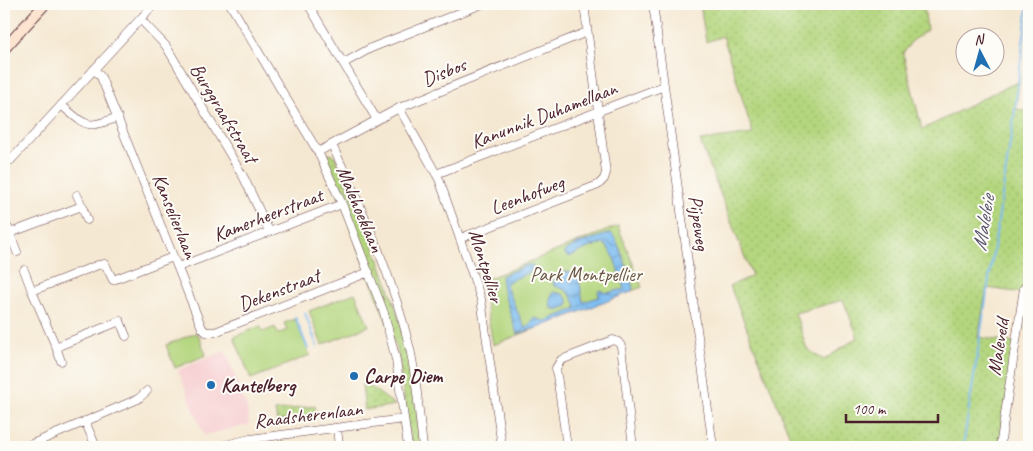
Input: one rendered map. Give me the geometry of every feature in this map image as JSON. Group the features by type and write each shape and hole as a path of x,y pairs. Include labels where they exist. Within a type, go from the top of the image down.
{"street":[{"path":"4,49 45,4"},
{"path":"4,154 11,160 154,4"},
{"name":"Malehoeklaan","path":"230,4 318,152 342,204 384,313 394,352 408,447"},
{"path":"344,63 371,48 482,4"},
{"path":"584,4 598,111"},
{"name":"Pijpeweg","path":"652,4 713,447"},
{"path":"312,5 377,120"},
{"name":"Burggraafstraat","path":"140,19 166,46 244,178 269,231"},
{"name":"Disbos","path":"318,152 398,108 588,32"},
{"name":"Kanselierlaan","path":"94,68 102,77 202,328"},
{"name":"Kanunnik Duhamellaan","path":"436,174 664,86"},
{"path":"61,105 84,124 90,126 118,117"},
{"name":"Montpellier","path":"398,108 436,174 482,299 502,447"},
{"name":"Leenhofweg","path":"461,238 598,185 604,179 606,173 598,111"},
{"name":"Malehoeklaan","path":"332,145 379,253 397,305 410,350 423,447"},
{"path":"78,195 88,220"},
{"name":"Kamerheerstraat","path":"178,267 342,204"},
{"path":"10,233 82,206"},
{"path":"4,223 17,252"},
{"path":"32,291 98,265 105,264 113,280 173,257"},
{"path":"24,270 61,360"},
{"name":"Dekenstraat","path":"202,328 206,332 215,332 368,272"},
{"name":"Maleveld","path":"1000,447 1024,288 1029,284"},
{"path":"56,347 120,322 126,336"},
{"path":"567,447 556,368 561,360 613,340 618,342 634,447"},
{"path":"25,447 138,399 147,391"},
{"name":"Raadsherenlaan","path":"217,447 250,439 404,419"},
{"path":"85,421 96,447"},
{"path":"337,428 339,447"}],"shaded area":[{"name":"Kantelberg","path":"225,351 247,408 249,425 204,435 178,370"}],"green space":[{"path":"700,4 927,4 924,6 927,30 911,42 903,53 922,129 994,92 1019,82 1016,109 1029,111 1029,240 1023,293 987,288 978,337 1015,343 1000,447 794,447 730,286 752,276 700,141 753,134 723,36 706,42","holes":["843,300 858,337 824,360 807,349 795,313"]},
{"path":"328,154 334,155 375,250 393,299 410,361 421,447 411,447 397,349 326,162 325,158"},
{"name":"Park Montpellier","path":"618,226 642,287 493,345 482,281"},
{"path":"355,293 369,326 322,345 309,311"},
{"path":"295,319 310,355 251,379 234,337 260,326 263,332 275,327 278,334 287,330 284,323"},
{"path":"195,333 198,334 206,355 175,368 166,345"},
{"path":"364,382 395,405 365,410 362,385"},
{"path":"315,406 316,416 277,421 275,411"}],"water":[{"path":"611,233 627,268 633,288 631,292 517,334 503,291 501,276 527,265 533,265 534,270 506,283 506,286 525,328 529,326 534,318 545,321 575,309 576,306 568,292 554,286 553,282 560,272 570,272 579,278 583,302 599,297 598,291 600,290 606,293 624,289 613,255 605,244 590,247 569,257 564,253 577,244"},
{"path":"553,292 563,294 568,300 568,306 558,310 551,308 550,300"}],"waterway":[{"name":"Maleleie","path":"963,447 1014,118 1028,4"},
{"path":"305,313 317,346"},
{"path":"295,317 308,349"}],"place":[{"name":"Carpe Diem","path":"354,376"},
{"name":"Kantelberg","path":"211,385"}]}
